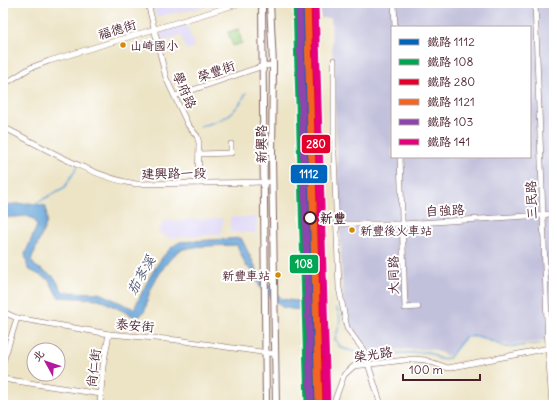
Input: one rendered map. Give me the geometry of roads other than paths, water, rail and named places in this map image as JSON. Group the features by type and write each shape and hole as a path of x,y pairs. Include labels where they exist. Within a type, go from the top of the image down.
{"main road":[{"name":"新興路","path":"262,3 266,354"},
{"name":"新興路","path":"270,3 273,65 272,182 275,354"},
{"path":"266,354 266,405"},
{"path":"275,354 276,405"}],"street":[{"name":"學府路","path":"148,3 153,29 166,78 176,96 188,125 197,136 199,154 198,183"},
{"name":"福德街","path":"3,85 30,68 241,3"},
{"path":"394,3 395,26"},
{"name":"三民路","path":"535,3 543,215 551,347 552,405"},
{"path":"334,60 334,154 339,288 347,328 364,351 380,405"},
{"name":"榮豐街","path":"176,96 263,66 273,65"},
{"name":"建興路一段","path":"3,127 78,164 120,182 136,184 272,182"},
{"path":"199,154 231,153 231,144"},
{"name":"大同路","path":"400,158 405,308 418,307"},
{"name":"自強路","path":"337,224 403,224 554,213"},
{"name":"泰安街","path":"3,312 17,318 109,334 177,340 266,354 275,354"},
{"path":"3,362 17,318"},
{"name":"尚仁街","path":"100,405 109,334"},
{"name":"榮光路","path":"333,405 341,380 348,369 354,366 414,359 425,360 448,368 551,347"},
{"path":"3,379 101,394"}],"water":[{"name":"茄苳溪","path":"29,203 46,206 47,222 31,260 35,266 54,277 63,292 99,293 134,309 147,282 159,262 172,247 180,242 241,238 260,276 282,299 302,302 302,311 282,307 261,289 252,270 246,266 237,245 197,247 179,251 159,274 148,296 145,310 137,318 99,299 58,297 49,280 28,269 25,254 37,226 35,220 27,216 3,218 3,205"}],"waterway":[{"path":"200,126 215,122 228,116 242,101 246,93"},
{"path":"33,205 65,187 77,167"},
{"name":"茄苳溪","path":"336,308 340,319 335,339 341,348 363,354"},
{"name":"茄苳溪","path":"366,355 428,352 440,359 449,358 465,337 478,336 506,347 540,344"}],"railway":[{"path":"310,3 311,32"}],"rail line":[{"name":"108","path":"296,3 308,405"},
{"name":"103","path":"299,3 311,405"},
{"name":"1112","path":"304,3 316,405"},
{"name":"1121","path":"307,3 319,405"},
{"name":"280","path":"312,3 324,405"},
{"name":"141","path":"315,3 327,405"}],"place":[{"name":"山崎國小","path":"123,45"},
{"name":"新豐","path":"310,218"},
{"name":"新豐後火車站","path":"352,230"},
{"name":"新豐車站","path":"278,275"}]}
